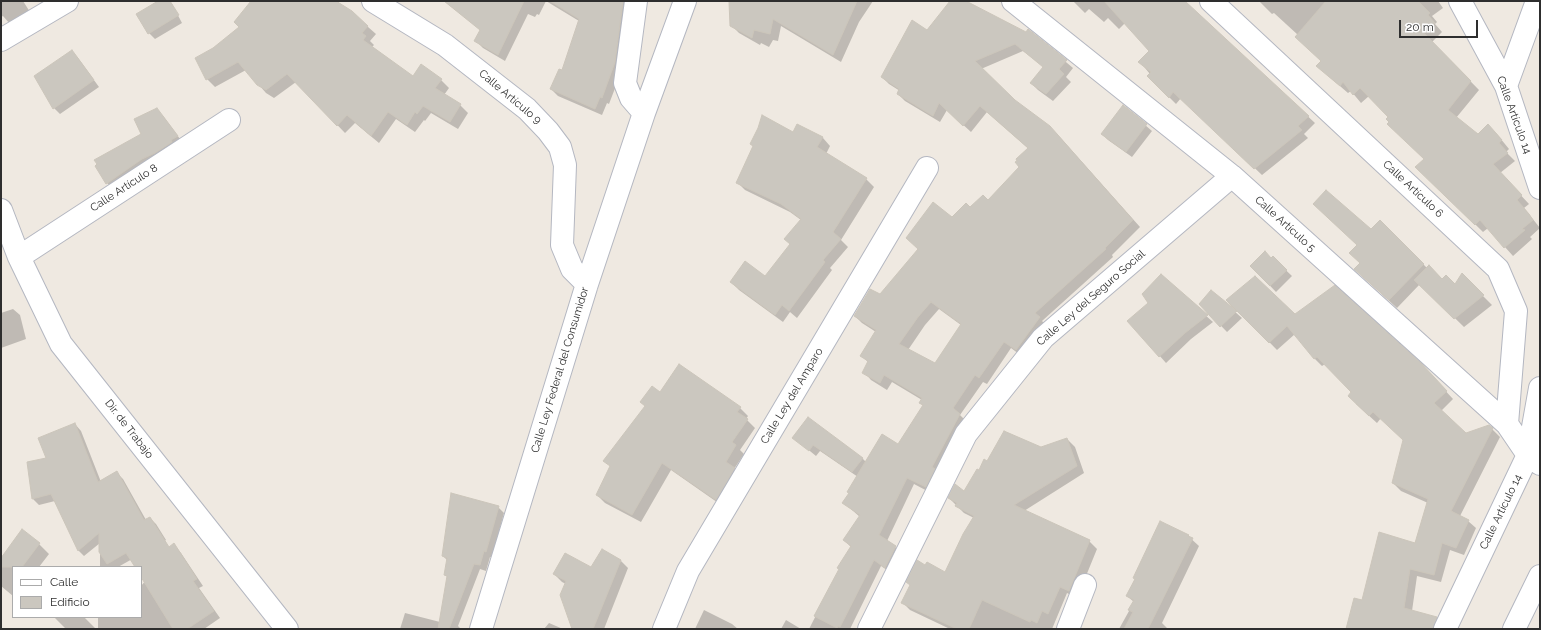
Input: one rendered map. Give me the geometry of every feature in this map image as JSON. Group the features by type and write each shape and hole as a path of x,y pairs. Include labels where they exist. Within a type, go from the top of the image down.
{"street":[{"path":"1,40 67,1"},
{"name":"Calle Artículo 9","path":"373,1 445,44 527,109 548,131 560,147 565,165 562,245 572,269 587,284"},
{"path":"636,1 625,83 631,98 644,113"},
{"name":"Calle Ley Federal del Consumidor","path":"481,629 587,284 644,113 685,1"},
{"name":"Calle Artículo 5","path":"1013,1 1232,176 1507,424 1534,460"},
{"name":"Calle Artículo 6","path":"1211,1 1498,269 1516,311 1507,424"},
{"name":"Calle Artículo 14","path":"1460,1 1506,86 1540,188"},
{"path":"1506,86 1537,1"},
{"name":"Calle Artículo 8","path":"19,257 229,120"},
{"name":"Calle Ley del Amparo","path":"664,629 688,571 927,168"},
{"name":"Calle Ley del Seguro Social","path":"869,629 970,428 1043,338 1232,176"},
{"name":"Dir. de Trabajo","path":"1,210 19,257 61,344 287,629"},
{"name":"Calle Artículo 14","path":"1445,629 1534,460 1540,388"},
{"path":"1514,629 1540,576"},
{"path":"1068,629 1085,585"}],"building":[{"path":"158,1 170,1 179,15 148,34 136,14"},
{"path":"251,1 336,1 352,11 368,26 362,33 366,36 363,40 413,76 421,64 442,79 435,88 461,104 450,122 423,106 417,114 415,112 407,125 388,112 371,136 347,115 337,126 287,74 266,90 257,85 238,62 206,80 195,58 213,48 239,27 234,22"},
{"path":"444,1 524,1 498,55 474,41 480,30"},
{"path":"550,1 623,1 615,62 602,98 600,97 595,109 550,89 559,69 562,70 579,19"},
{"path":"729,1 857,1 833,55 773,19 770,34 754,30 752,38 730,26"},
{"path":"950,1 966,1 1026,32 1028,29 1067,60 1059,69 1064,74 1046,94 1030,83 1043,67 1015,44 975,61 1015,100 1050,126 1133,220 1105,248 1106,249 1035,313 1040,317 1016,350 1004,342 979,378 975,375 953,408 960,414 932,467 935,469 926,487 907,478 879,535 896,546 885,568 874,560 840,627 838,626 837,628 814,616 839,569 837,568 851,546 843,540 860,515 842,503 882,434 898,444 923,405 919,403 922,398 884,375 880,383 862,373 868,361 860,356 876,330 854,316 870,289 880,294 918,249 906,238 933,202 952,217 966,203 970,207 983,195 988,200 1019,167 1015,162 1017,161 1016,159 1028,148 980,106 963,126 939,103 933,116 897,94 899,89 881,77 912,20 927,30","holes":["931,302 961,324 935,363 899,344 918,317"]},
{"path":"1104,1 1185,1 1309,116 1298,126 1302,130 1254,169 1173,92 1169,98 1147,76 1151,72 1138,62 1149,51"},
{"path":"1326,1 1418,1 1430,13 1428,15 1435,23 1424,33 1471,81 1448,110 1478,134 1488,124 1502,140 1499,143 1508,153 1493,164 1522,195 1517,200 1533,220 1522,229 1525,230 1504,248 1480,220 1475,225 1415,167 1424,159 1387,124 1389,122 1386,119 1388,117 1360,88 1353,95 1343,82 1340,86 1316,66 1321,61 1295,37"},
{"path":"72,50 94,80 53,109 34,76"},
{"path":"1123,105 1147,124 1126,152 1101,134"},
{"path":"157,108 178,136 171,140 172,142 142,159 106,184 95,166 97,164 94,160 141,134 134,119"},
{"path":"762,115 793,132 797,124 823,137 817,147 867,178 833,232 841,239 823,260 825,262 789,311 782,305 775,315 730,282 745,261 765,276 790,244 784,239 801,219 781,204 736,183 753,146 750,144 758,128"},
{"path":"1326,190 1371,229 1380,220 1424,264 1389,300 1354,269 1360,263 1349,253 1357,245 1313,204"},
{"path":"1265,251 1271,258 1273,256 1287,270 1270,286 1250,266"},
{"path":"1429,265 1442,279 1446,275 1455,284 1462,273 1484,295 1454,319 1414,280"},
{"path":"1161,274 1208,315 1185,333 1159,357 1127,321 1148,303 1142,294"},
{"path":"1255,276 1295,314 1335,285 1421,363 1447,391 1434,403 1466,433 1489,425 1493,428 1451,511 1469,520 1456,548 1442,543 1434,575 1410,569 1404,608 1437,617 1433,629 1346,629 1354,598 1362,600 1379,532 1415,543 1428,499 1392,483 1403,440 1373,412 1369,416 1348,396 1351,392 1317,357 1314,359 1287,326 1269,343 1226,300"},
{"path":"1211,290 1237,311 1220,327 1199,304"},
{"path":"679,364 741,407 737,412 748,419 732,442 736,445 726,462 735,468 716,500 662,463 632,515 596,495 610,466 603,461 645,406 640,402 652,386 660,392"},
{"path":"808,417 863,458 852,472 813,445 809,451 792,438"},
{"path":"75,423 98,482 117,471 144,520 150,517 169,547 174,543 197,579 193,581 214,611 187,629 173,629 142,579 142,566 134,566 126,553 107,564 99,552 99,533 78,551 51,494 32,499 27,462 46,458 38,438"},
{"path":"1004,431 1041,447 1067,438 1077,466 1014,505 1090,540 1069,591 1060,587 1048,614 1042,611 1037,623 1031,620 1030,622 982,600 969,629 957,629 901,603 910,585 906,582 917,560 925,565 927,562 945,572 963,534 974,516 955,506 957,503 948,498 955,484 964,491 977,469 979,470 984,459 987,461"},
{"path":"451,493 499,506 486,552 484,551 480,565 474,564 449,629 438,629 447,576 444,575 447,558 442,556"},
{"path":"1160,521 1193,538 1148,629 1124,629 1133,612 1128,610 1134,600 1126,596"},
{"path":"22,529 40,543 23,566 1,567 1,558"},
{"path":"602,549 621,560 593,629 572,629 560,595 566,581 553,574 565,553 591,567"}]}
